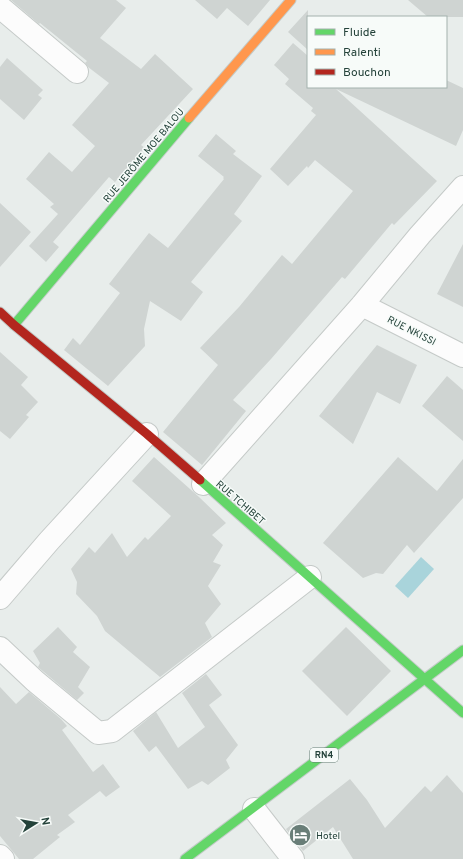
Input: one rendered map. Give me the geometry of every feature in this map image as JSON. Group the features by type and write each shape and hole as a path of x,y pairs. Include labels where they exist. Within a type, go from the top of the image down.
{"main road":[{"name":"RUE JERÔME MOE BALOU","path":"14,326 202,102 291,0"},
{"name":"RUE TCHIBET","path":"0,312 14,326 147,434 463,713"},
{"name":"RN4","path":"185,859 254,809 463,650"}],"street":[{"path":"0,7 76,72"},
{"path":"203,484 362,305 420,235 463,187"},
{"name":"RUE NKISSI","path":"362,305 463,356"},
{"path":"0,598 49,541 147,434"},
{"path":"0,648 35,681 98,733 112,731 310,577"},
{"path":"254,809 293,859"}],"water":[{"path":"421,557 434,569 408,598 395,586"}],"building":[{"path":"11,0 116,0 126,8 100,38 141,69 155,54 193,89 141,145 145,148 115,182 109,177 53,242 59,247 46,262 29,246 58,214 50,207 54,204 26,179 49,152 72,172 95,146 72,125 109,83 88,67 85,63 87,61"},
{"path":"195,0 270,0 248,26 227,8 217,19"},
{"path":"408,0 463,0 463,17 427,16"},
{"path":"308,10 307,49 288,32"},
{"path":"293,43 307,55 307,88 447,88 447,80 463,88 463,130 456,146 336,89 437,181 394,225 392,223 345,279 342,277 271,359 233,400 246,411 202,465 163,432 218,365 200,348 239,307 282,255 292,264 353,191 315,160 308,168 307,166 288,186 270,169 316,115 311,111 313,108 285,84 289,79 274,65"},
{"path":"7,58 43,90 38,95 42,98 24,120 0,99 0,67"},
{"path":"216,134 236,151 233,154 262,176 234,214 242,221 191,282 203,292 181,321 150,301 144,329 145,346 108,386 64,350 73,338 80,345 120,293 109,284 149,233 168,248 224,179 224,177 198,156"},
{"path":"0,203 31,232 0,267"},
{"path":"463,244 463,307 437,294"},
{"path":"377,345 417,365 400,404 377,392 353,444 319,416"},
{"path":"0,352 28,377 21,385 38,402 26,415 29,417 10,439 0,431"},
{"path":"447,376 463,390 463,441 422,406"},
{"path":"154,457 226,523 212,535 223,545 213,562 221,565 208,586 221,604 205,623 212,637 160,677 105,631 97,616 76,594 77,582 71,569 89,547 95,553 112,533 127,557 145,537 148,540 171,516 132,481"},
{"path":"398,457 437,491 463,459 463,498 414,553 407,545 383,574 376,573 363,578 323,543"},
{"path":"58,627 77,647 73,652 90,667 78,687 84,693 77,700 38,667 40,663 33,651"},
{"path":"346,627 391,671 347,716 302,671"},
{"path":"206,674 222,695 209,705 238,745 226,760 230,768 208,785 202,781 188,789 156,746 149,752 133,731 156,712 178,748 205,727 182,693"},
{"path":"0,687 16,704 29,692 61,719 67,726 62,730 93,772 103,764 120,787 106,797 100,791 68,815 75,822 57,835 60,837 33,859 19,859 0,836"},
{"path":"447,775 463,793 463,859 353,859 333,827 303,851 286,829 350,779 367,800 385,828 425,786 431,792"}],"traffic: fast":[{"path":"14,325 189,118"},
{"path":"200,480 463,713"},
{"path":"185,859 463,650"}],"traffic: slow":[{"path":"189,118 291,0"}],"traffic: jam":[{"path":"0,312 200,480"}],"place":[{"name":"Hotel","path":"300,835"}]}
